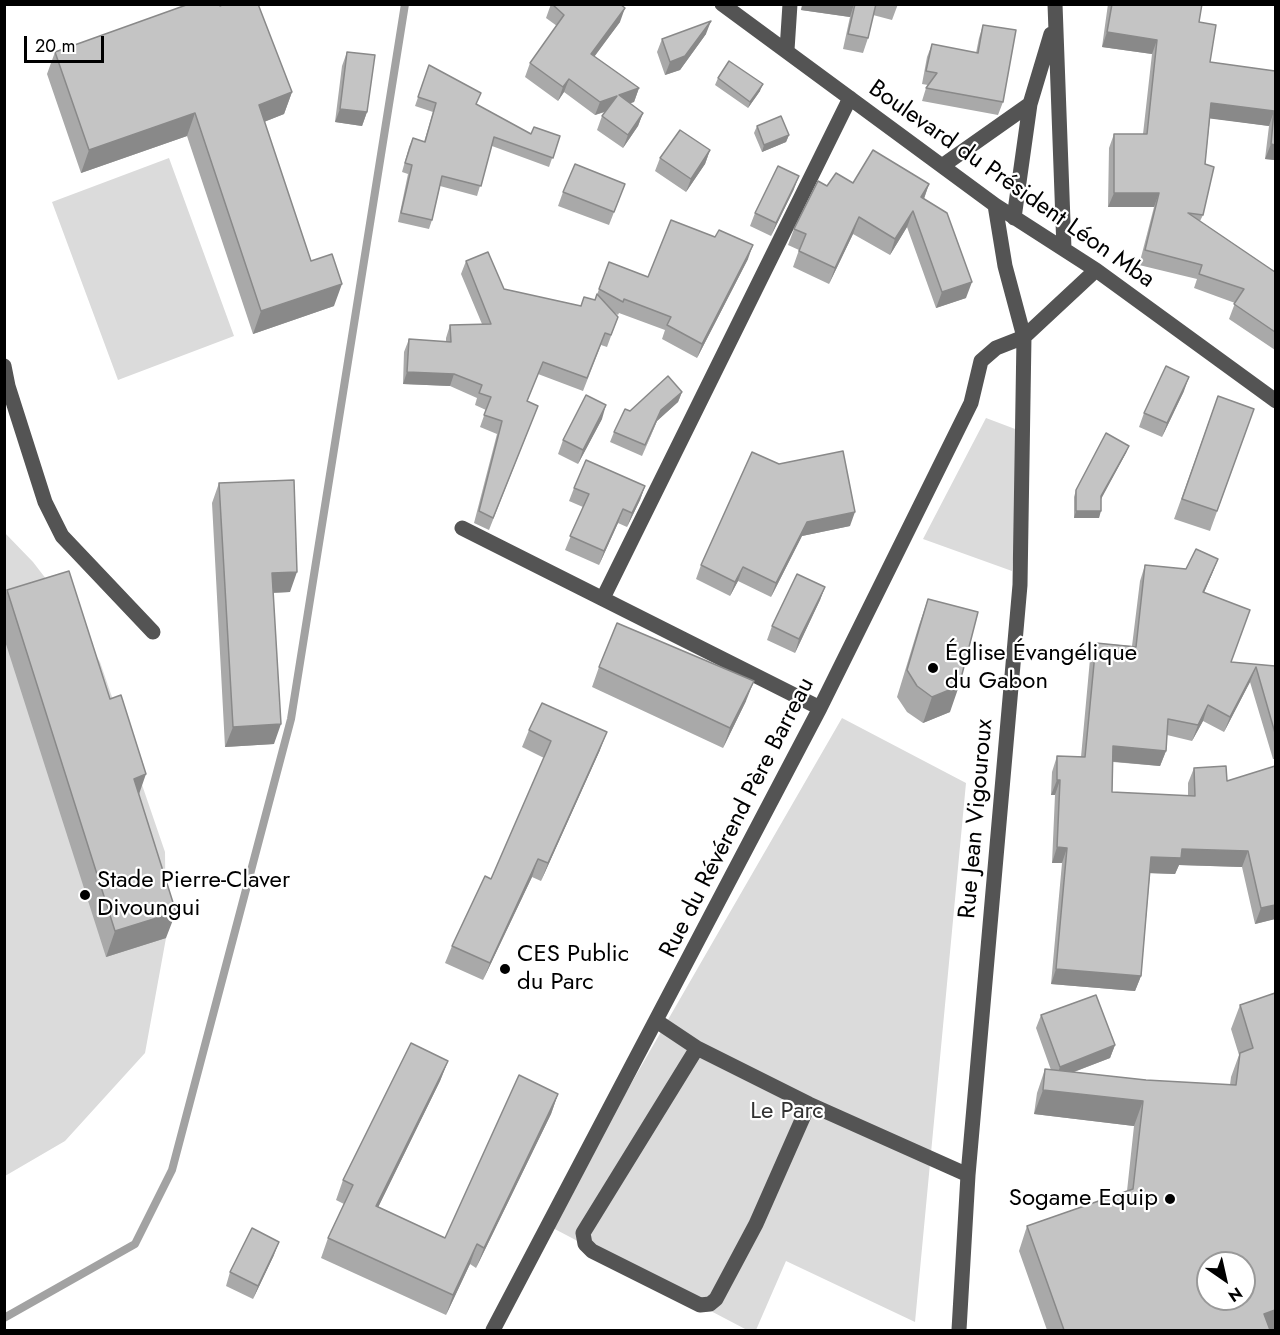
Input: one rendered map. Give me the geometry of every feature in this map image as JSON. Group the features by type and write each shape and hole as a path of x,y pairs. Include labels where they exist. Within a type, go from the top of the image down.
{"street":[{"name":"Boulevard du Président Léon Mba","path":"722,4 995,205 1095,270 1275,401"},
{"path":"787,50 790,4"},
{"path":"1055,4 1064,249"},
{"path":"1014,218 1030,104 1054,22"},
{"path":"603,598 850,98"},
{"path":"942,166 1030,104"},
{"name":"Rue Jean Vigouroux","path":"959,1330 969,1175 1020,585 1024,337 1005,266 995,205"},
{"path":"1024,337 1095,270"},
{"name":"Rue du Révérend Père Barreau","path":"493,1330 657,1022 820,708 971,403 981,361 996,348 1024,337"},
{"path":"4,366 8,386 45,502 62,536 153,632"},
{"path":"462,528 820,708"},
{"path":"657,1022 697,1048 809,1104 969,1175"},
{"path":"697,1048 583,1233 583,1239 592,1251 700,1305 710,1304 716,1299 756,1224 809,1104"}],"green space":[{"path":"169,158 234,336 118,380 52,202"},
{"path":"986,418 1023,432 1012,571 923,539"},
{"name":"Stade Pierre-Claver Divoungui","path":"4,532 33,562 60,597 100,662 165,852 166,938 145,1053 65,1141 5,1176"},
{"name":"Le Parc","path":"842,718 966,783 915,1322 786,1261 756,1330 747,1330 549,1226"}],"building":[{"path":"189,4 220,4 220,6 258,4 292,92 259,105 311,261 332,254 342,284 261,311 195,113 89,150 55,52"},
{"path":"552,4 620,4 625,8 591,54 639,88 619,95 643,113 628,135 602,116 617,96 600,102 569,79 563,87 530,63 564,15"},
{"path":"855,4 876,4 868,38 848,34"},
{"path":"1112,4 1202,4 1199,22 1216,25 1210,62 1275,71 1275,145 1271,144 1274,111 1211,103 1205,164 1214,167 1203,215 1188,213 1275,272 1275,332 1234,304 1244,289 1199,274 1202,265 1145,250 1159,193 1114,193 1114,134 1147,134 1157,40 1107,32"},
{"path":"711,21 685,56 670,62 662,39"},
{"path":"983,25 1016,30 1003,102 926,88 937,73 926,71 932,44 978,53"},
{"path":"347,52 375,55 367,112 340,109"},
{"path":"729,61 763,84 750,102 718,78"},
{"path":"429,65 481,93 476,104 531,134 534,127 560,136 553,158 494,137 481,186 442,176 432,220 401,213 412,165 405,163 413,138 425,142 436,103 418,97"},
{"path":"781,116 789,135 764,145 757,126"},
{"path":"680,130 710,150 691,179 660,158"},
{"path":"873,150 929,184 921,197 947,213 972,282 942,292 913,211 895,239 859,217 835,268 799,251 806,234 794,229 818,181 827,186 836,173 853,183"},
{"path":"575,164 625,184 614,212 563,192"},
{"path":"778,166 799,176 776,223 755,213"},
{"path":"671,220 715,237 719,230 753,245 702,344 667,325 671,317 624,299 623,302 599,289 609,262 648,277"},
{"path":"488,252 504,289 581,306 584,297 595,300 597,294 618,317 611,335 605,333 587,378 543,362 527,401 538,406 493,518 479,511 502,421 484,415 491,397 479,393 482,385 454,374 407,372 409,339 451,342 450,325 491,324 466,261"},
{"path":"1166,366 1189,377 1167,423 1144,413"},
{"path":"668,376 682,392 661,410 645,445 614,432 625,409 630,411"},
{"path":"586,395 606,405 583,450 563,440"},
{"path":"1218,396 1254,409 1217,511 1182,499"},
{"path":"1106,433 1129,446 1101,496 1101,511 1076,511 1076,490"},
{"path":"843,451 855,512 807,522 776,583 743,567 735,582 701,565 752,452 779,464"},
{"path":"586,460 645,486 632,513 623,509 604,551 570,536 589,494 574,488"},
{"path":"294,480 297,572 272,573 281,724 233,727 219,483"},
{"path":"1196,549 1218,559 1203,592 1250,610 1231,662 1275,666 1275,733 1256,667 1230,717 1208,705 1198,725 1168,719 1166,751 1113,746 1112,792 1195,796 1194,768 1226,766 1227,781 1275,766 1275,905 1261,908 1248,851 1182,849 1181,858 1151,857 1141,976 1056,969 1067,848 1057,847 1060,780 1057,780 1057,756 1085,757 1096,643 1136,647 1145,565 1186,569"},
{"path":"69,571 110,699 121,695 146,774 134,779 176,912 115,931 7,590"},
{"path":"797,574 825,587 799,639 772,626"},
{"name":"Église Évangélique du Gabon","path":"928,599 978,612 959,686 932,697 917,686 907,670"},
{"path":"617,623 754,681 730,728 599,667"},
{"path":"542,703 607,732 548,863 538,859 490,963 452,946 485,876 491,879 551,741 529,730"},
{"path":"1275,993 1275,1310 1264,1314 1270,1330 1064,1330 1027,1226 1133,1189 1143,1101 1043,1090 1045,1069 1146,1080 1236,1085 1240,1053 1253,1048 1240,1005"},
{"path":"1096,995 1115,1045 1060,1067 1041,1015"},
{"path":"411,1043 448,1061 376,1206 445,1238 519,1075 558,1094 484,1248 477,1244 453,1295 328,1238 353,1185 343,1180"},
{"path":"252,1228 279,1242 258,1286 230,1272"}],"waterway":[{"path":"4,1318 135,1244 172,1170 291,719 405,4"}],"place":[{"name":"Église Évangélique du Gabon","path":"933,668"},
{"name":"Stade Pierre-Claver Divoungui","path":"85,895"},
{"name":"CES Public du Parc","path":"505,969"},
{"name":"Sogame Equip","path":"1170,1199"}]}
